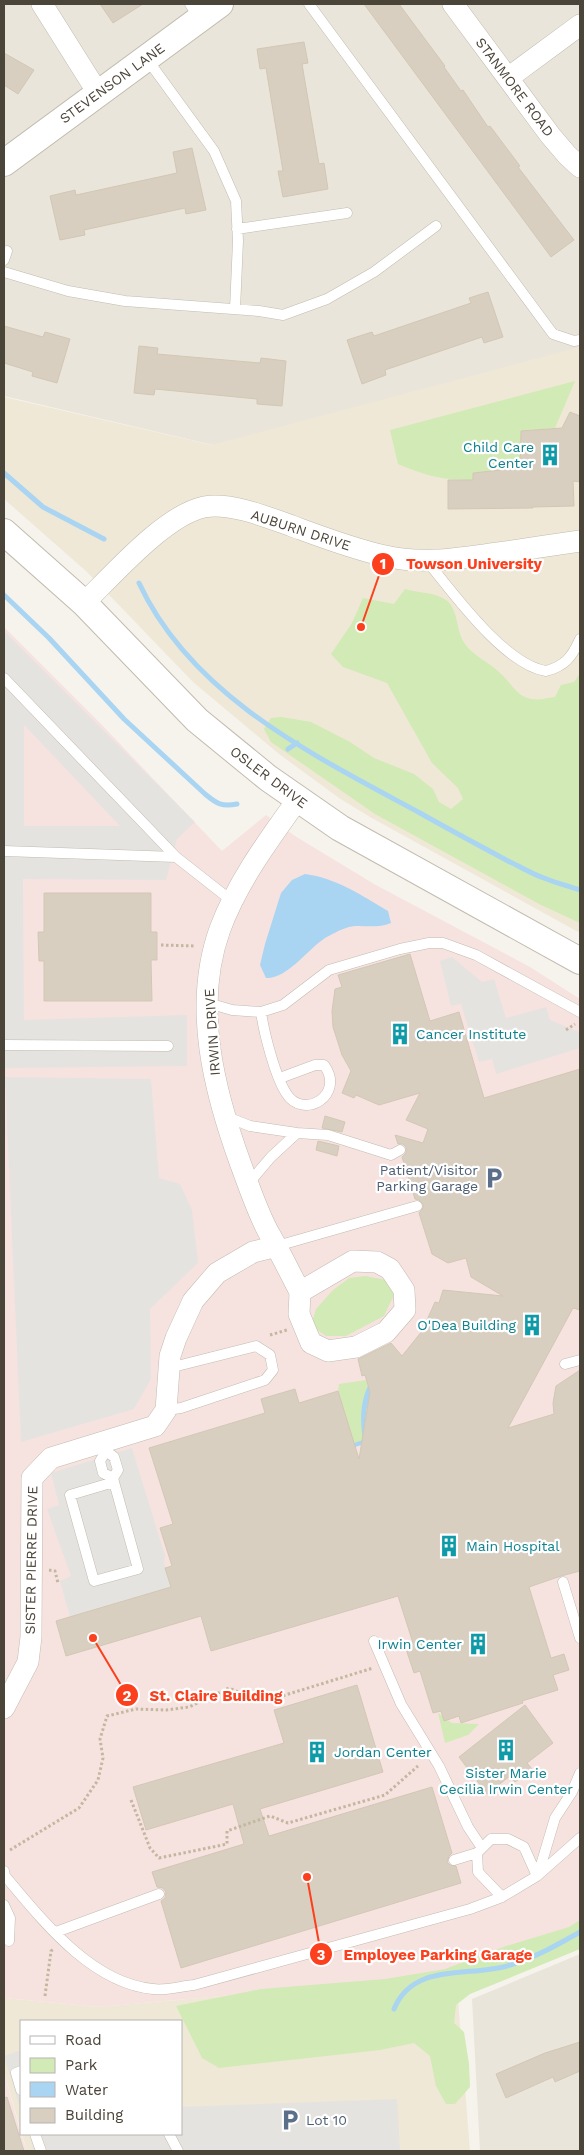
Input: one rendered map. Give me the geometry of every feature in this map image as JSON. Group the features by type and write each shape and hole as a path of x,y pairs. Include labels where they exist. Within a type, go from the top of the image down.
{"street":[{"path":"42,4 98,93"},
{"name":"STANMORE ROAD","path":"453,4 550,135 567,156 580,167"},
{"name":"STEVENSON LANE","path":"4,163 146,58 203,9"},
{"path":"508,78 580,25"},
{"name":"AUBURN DRIVE","path":"84,603 164,526 187,513 204,507 223,507 259,514 342,544 385,556 427,561 580,541"},
{"name":"OSLER DRIVE","path":"4,532 84,603 197,720 244,760 298,799 363,841 580,961"},
{"name":"IRWIN DRIVE","path":"298,799 252,865 232,901 214,949 208,1003 212,1062 224,1115 248,1184 270,1235 300,1292"},
{"path":"166,1410 170,1356 192,1301 217,1273 253,1252 277,1246"},
{"path":"353,1261 377,1262 390,1269 404,1290 405,1310 386,1332 356,1346 328,1351 311,1343 300,1314 300,1292 353,1261"},
{"name":"SISTER PIERRE DRIVE","path":"4,1708 28,1662 31,1637 32,1478 51,1458 105,1446 154,1426 166,1410"}],"lane":[{"path":"309,4 553,334 574,342 580,340"},
{"path":"146,58 214,152 236,201 235,309"},
{"path":"237,229 347,213"},
{"path":"4,272 68,291 125,301 235,309 283,315 327,299 374,272 436,226"},
{"path":"427,561 458,600 495,640 526,664 546,671 563,665 572,656 580,639"},
{"path":"4,678 176,857 232,901"},
{"path":"4,851 176,857"},
{"path":"208,1003 232,1010 260,1012 283,1005 329,970 366,958 429,943 443,943 476,955 580,1012"},
{"path":"260,1012 264,1033 280,1078 286,1094 294,1102 304,1106 316,1104 327,1095 331,1084 329,1072 324,1065 314,1065 280,1078"},
{"path":"4,1046 168,1046"},
{"path":"224,1115 250,1126 297,1133 328,1135 391,1155 400,1150"},
{"path":"248,1184 271,1157 297,1133"},
{"path":"277,1246 417,1206"},
{"path":"166,1410 181,1408 265,1380 273,1370 270,1355 256,1346 169,1368"},
{"path":"565,1364 580,1360"},
{"path":"105,1446 100,1461 104,1473 113,1480 138,1569 94,1581 70,1495 113,1480"},
{"path":"563,1582 580,1638"},
{"path":"374,1641 401,1704 439,1766 479,1851 478,1872 502,1897"},
{"path":"537,1876 555,1818 572,1792 580,1773"},
{"path":"4,1875 60,1936 92,1967 124,1984 154,1990 194,1984 470,1909 502,1897 537,1876 580,1838"},
{"path":"454,1860 479,1851 491,1839 508,1839 524,1847 537,1876"},
{"path":"60,1936 159,1894"},
{"path":"4,1905 10,1918 9,1941"},
{"path":"20,2071 16,2073 20,2087"},
{"path":"35,2135 41,2151"},
{"path":"170,2135 178,2151"}],"path":[{"path":"161,945 199,946"},
{"path":"270,1335 290,1329"},
{"path":"43,1569 55,1571 58,1583"},
{"path":"10,1850 79,1808 98,1780 104,1758 100,1739 107,1716 136,1709 166,1710 189,1707 229,1688 259,1701 282,1696 384,1664"},
{"path":"131,1800 150,1848 159,1858 227,1844 227,1831 270,1816 288,1823 385,1795 418,1766"},
{"path":"45,1996 51,1952 60,1936"}],"shaded area":[{"path":"4,4 580,4 580,353 213,445 4,396"},
{"path":"580,347 580,933 370,817 339,798 279,754 193,682 87,572 4,499 4,397 212,445"},
{"path":"4,627 102,725 222,851 266,815 295,836 374,884 530,967 580,999 580,1936 456,1975 98,2007 4,1998"},
{"path":"4,631 195,822 177,839 166,880 23,879 24,1020 187,1015 187,1066 4,1068","holes":["25,726 120,826 24,826"]},
{"path":"452,957 482,982 494,979 506,1018 546,1007 550,1020 579,1032 580,1048 496,1074 492,1059 479,1062 461,1004 451,1006 440,961"},
{"path":"5,1077 151,1079 159,1178 180,1184 192,1210 198,1263 150,1309 151,1379 134,1409 21,1442"},
{"path":"132,1448 165,1556 164,1563 171,1587 70,1617 60,1581 71,1576 47,1509 59,1505 51,1473"},
{"path":"580,1954 580,2151 480,2151 472,1999"},
{"path":"456,1975 470,2151 27,2151 22,2135 182,2135 182,2020 20,2020 20,2128 4,2072 4,1998 98,2007"},
{"path":"20,2050 20,2108 4,2056"},
{"path":"4,2072 20,2135 27,2151 4,2151"},
{"name":"Lot 10","path":"397,2099 400,2151 34,2151 29,2135 182,2135 182,2107"}],"green space":[{"path":"575,381 555,428 521,431 520,468 473,473 473,480 462,480 417,472 398,464 390,430"},
{"path":"405,589 437,595 446,600 453,608 461,636 467,646 475,655 503,675 518,693 529,699 555,697 561,685 574,682 580,673 580,923 541,905 375,814 271,742 264,729 271,718 281,717 311,722 350,742 374,758 414,774 433,789 439,802 451,809 463,799 458,788 432,763 387,683 343,667 331,654 352,623 363,598 394,604"},
{"path":"365,1276 387,1280 394,1295 384,1316 346,1336 326,1336 316,1329 313,1319 316,1309 333,1290 349,1278"},
{"path":"366,1380 368,1386 375,1388 369,1399 367,1411 366,1435 369,1435 355,1447 338,1391 339,1384"},
{"path":"438,1713 452,1723 479,1724 468,1735 445,1743"},
{"path":"580,1920 580,1949 470,1994 456,2005 454,2023 464,2032 469,2064 470,2087 455,2104 446,2104 436,2086 430,2056 414,2043 380,2050 219,2068 202,2058 176,2006 261,1989 385,1979 445,1969 506,1946 569,1927"}],"water":[{"path":"305,874 327,879 358,893 388,911 391,923 378,926 356,926 341,930 318,943 282,974 266,978 260,965 281,893 292,880"},
{"path":"368,1386 375,1388 369,1400 366,1415 366,1429 371,1442 355,1447 354,1443 363,1440 361,1413 363,1399"}],"building":[{"path":"100,4 143,4 113,23"},
{"path":"364,4 399,4 461,91 463,90 488,127 490,126 520,166 518,167 574,240 551,257"},
{"path":"304,42 308,63 302,64 319,164 324,163 328,189 283,197 278,171 283,171 266,68 260,69 257,49"},
{"path":"4,53 34,70 18,94 4,85"},
{"path":"192,148 206,210 186,214 185,208 84,230 85,235 60,240 50,196 75,190 76,195 177,173 173,152"},
{"path":"488,292 503,337 484,343 482,337 385,370 386,375 362,384 347,340 372,332 374,336 471,303 469,298"},
{"path":"4,326 43,337 45,332 70,339 57,383 32,376 33,372 4,363"},
{"path":"139,346 158,348 157,354 260,363 261,358 286,361 282,406 257,404 257,399 155,389 154,395 134,393"},
{"name":"Child Care Center","path":"570,412 580,416 580,482 573,481 574,506 448,509 448,480 473,480 473,473 520,468 521,431 562,428"},
{"path":"44,893 151,893 151,932 157,932 157,960 151,960 152,1001 44,1001 44,961 39,961 38,932 44,932"},
{"path":"410,954 430,1021 459,1012 484,1098 580,1069 580,1310 573,1308 508,1428 554,1414 553,1403 556,1386 580,1370 580,1571 529,1587 551,1658 564,1654 569,1670 553,1675 558,1690 461,1723 459,1716 444,1721 441,1711 433,1713 420,1671 414,1673 405,1646 413,1643 398,1596 211,1651 201,1616 66,1656 56,1621 171,1587 165,1568 172,1566 160,1528 173,1524 149,1448 265,1413 261,1399 295,1389 299,1403 338,1391 359,1459 370,1392 365,1375 362,1376 358,1359 391,1343 402,1356 422,1331 435,1302 439,1303 443,1290 503,1296 471,1277 466,1258 448,1263 432,1254 419,1213 423,1208 423,1204 415,1199 402,1157 406,1153 406,1147 403,1144 398,1144 395,1135 423,1143 428,1129 406,1120 420,1093 379,1105 356,1095 354,1098 342,1093 351,1071 342,1055 333,1027 332,1011 335,989 342,987 338,975"},
{"path":"325,1116 345,1122 342,1132 322,1128"},
{"path":"318,1141 339,1146 337,1156 316,1150"},
{"path":"357,1685 383,1772 260,1809 269,1836 432,1787 452,1853 447,1862 450,1865 456,1866 461,1883 181,1968 161,1901 165,1898 166,1892 163,1888 157,1887 152,1872 244,1844 233,1804 146,1830 133,1787 284,1743 274,1710"},
{"name":"Sister Marie Cecilia Irwin Center","path":"525,1705 553,1743 527,1763 532,1769 515,1782 510,1776 487,1794 459,1757"},
{"path":"580,2042 580,2071 555,2082 553,2077 506,2098 496,2074 545,2053"},
{"path":"7,2097 24,2151 4,2151 4,2098"}],"waterway":[{"path":"4,473 43,507 104,539"},
{"path":"139,583 162,623 190,659 224,691 260,719 339,769 510,862 540,876 580,890"},
{"path":"4,595 49,638 124,719 205,794 220,804 237,804"},
{"path":"288,749 297,743"},
{"path":"394,2009 403,1994 415,1984 429,1977 495,1969 510,1965 555,1946 580,1932"}],"place":[{"name":"Child Care Center","path":"550,455"},
{"name":"Towson University","path":"361,627"},
{"name":"Cancer Institute","path":"400,1034"},
{"name":"Patient/Visitor Parking Garage","path":"494,1178"},
{"name":"O'Dea Building","path":"532,1325"},
{"name":"Main Hospital","path":"449,1546"},
{"name":"St. Claire Building","path":"93,1638"},
{"name":"Irwin Center","path":"478,1644"},
{"name":"Sister Marie Cecilia Irwin Center","path":"506,1750"},
{"name":"Jordan Center","path":"317,1752"},
{"name":"Employee Parking Garage","path":"307,1877"},
{"name":"Lot 10","path":"290,2120"}]}
